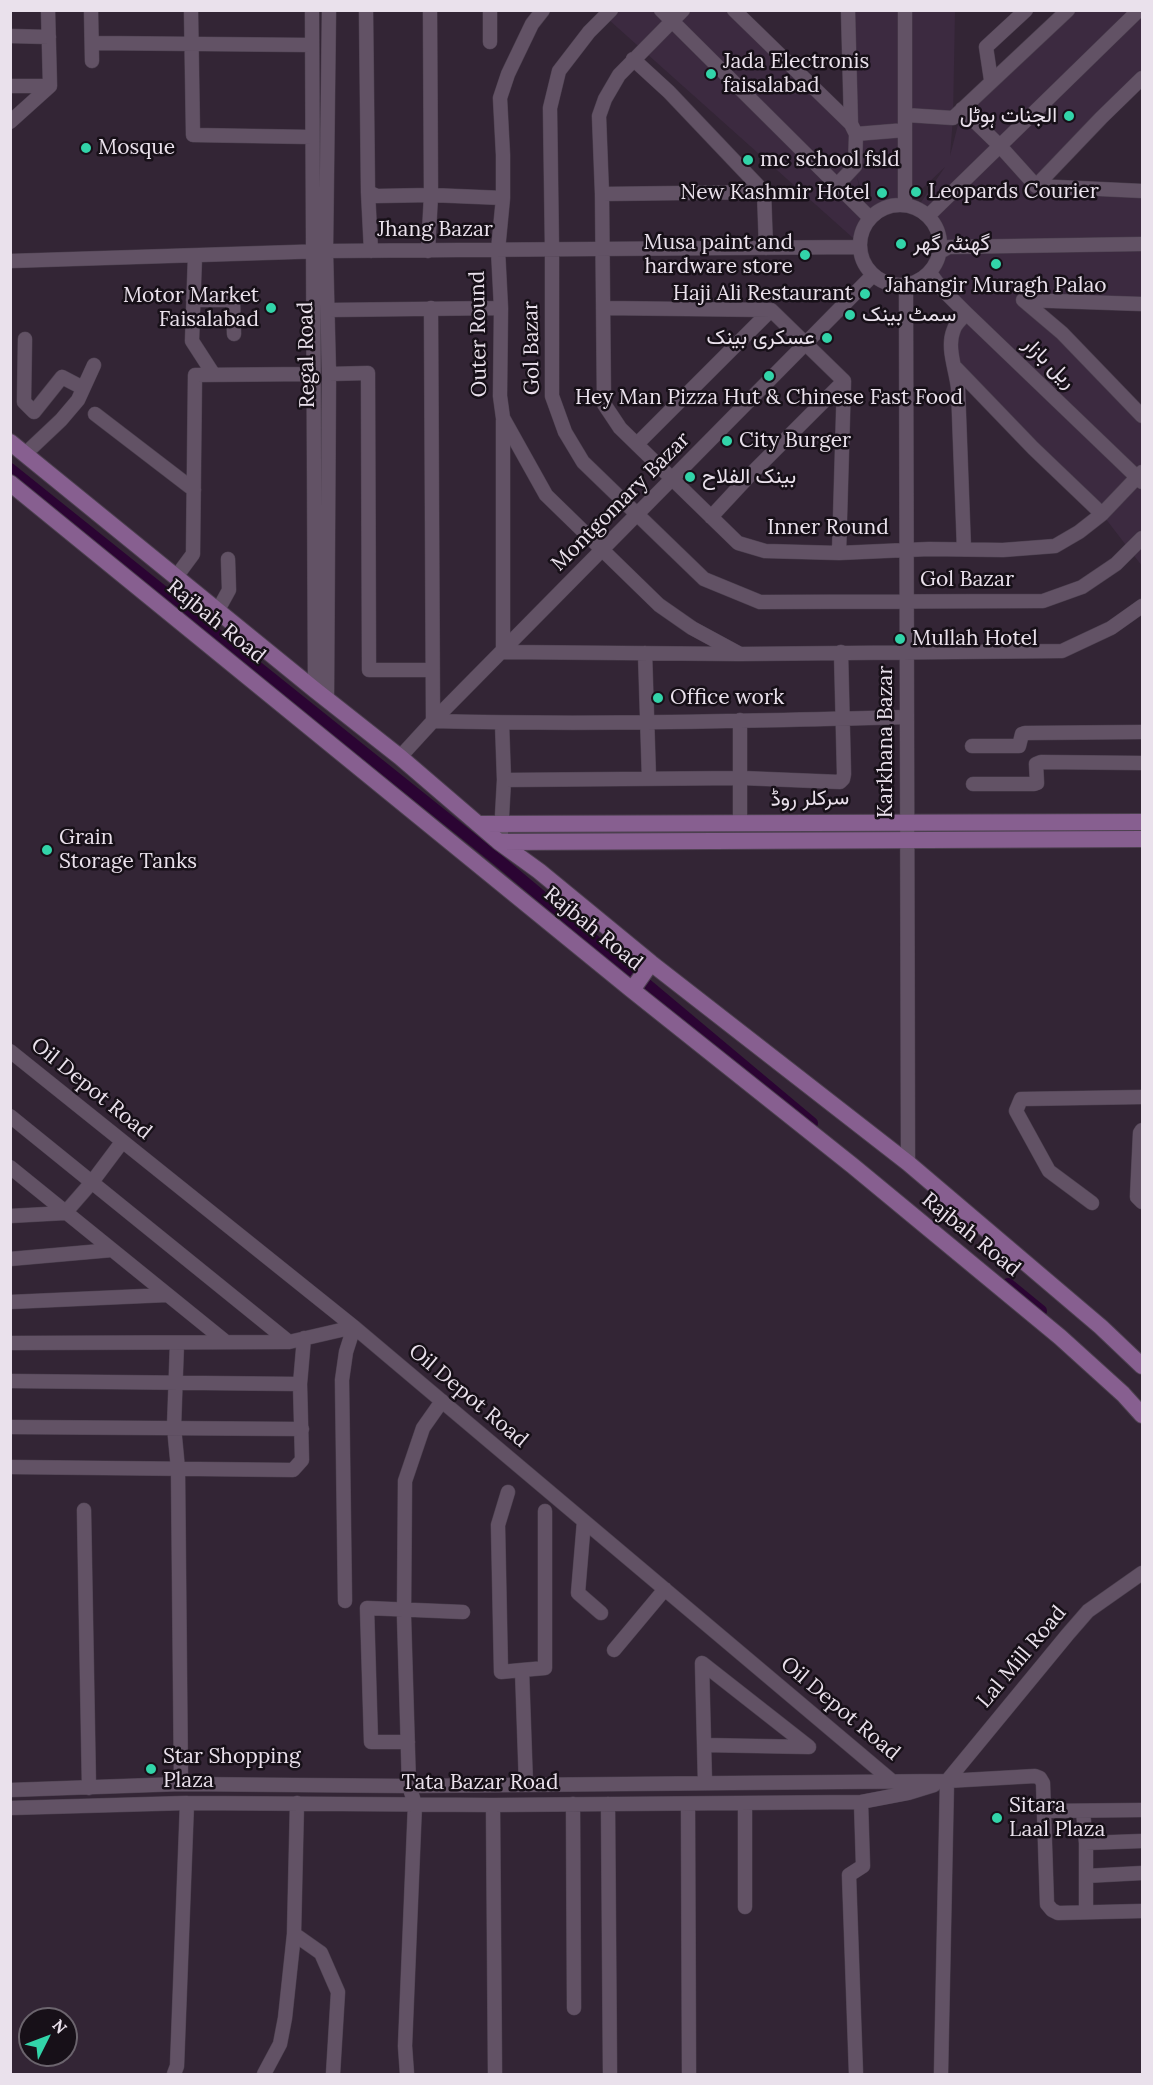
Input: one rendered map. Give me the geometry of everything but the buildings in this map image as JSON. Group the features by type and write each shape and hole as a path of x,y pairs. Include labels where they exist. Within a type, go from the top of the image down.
{"main road":[{"name":"Rajbah Road","path":"10,442 400,757 649,965 908,1163 1101,1327 1143,1366"},
{"name":"Rajbah Road","path":"10,483 853,1166 1060,1337 1143,1415"},
{"name":"سرکلر روڈ","path":"478,824 1143,822"},
{"path":"499,842 1143,839"},
{"path":"539,871 549,842"},
{"path":"633,988 649,965"}],"street":[{"path":"10,122 50,86 48,10"},
{"path":"91,10 92,61"},
{"path":"191,10 193,135 312,137"},
{"name":"Regal Road","path":"312,10 312,137 320,252 328,310 329,374 321,695"},
{"name":"Regal Road","path":"321,695 313,374 329,10"},
{"path":"366,10 371,251"},
{"path":"428,251 430,10"},
{"path":"490,10 490,42"},
{"name":"Outer Round","path":"543,10 531,24 508,74 500,98 503,198 498,250 501,308 500,396 503,418 546,495 659,605 692,628 740,654 1062,651 1111,628 1143,606"},
{"name":"Gol Bazar","path":"611,10 589,32 559,71 550,108 552,396 565,432 583,462 704,579 760,602 1042,601 1082,587 1116,564 1143,538"},
{"path":"661,10 870,218"},
{"name":"Inner Round","path":"683,10 619,75 598,116 602,194 604,404 620,428 738,543 765,551 838,553 907,549 1002,550 1055,546 1079,532 1102,514 1141,477"},
{"path":"734,10 853,129 905,130"},
{"path":"837,185 855,166 848,10"},
{"path":"905,10 905,205"},
{"path":"991,80 986,47 1026,10"},
{"path":"906,115 953,118 1068,10"},
{"path":"928,216 1138,14"},
{"path":"10,36 49,37"},
{"path":"92,44 312,45"},
{"path":"633,59 669,92 764,192 766,248"},
{"path":"1036,186 1143,78"},
{"path":"10,86 50,86"},
{"path":"962,109 1036,186 1143,191"},
{"path":"368,192 377,196 430,195 503,198"},
{"path":"602,194 764,192"},
{"path":"905,205 917,208 928,216 938,232 940,252 937,263 922,280 906,286 892,285 873,275 862,258 861,237 870,218 880,210 905,205"},
{"path":"940,252 949,247 1143,244"},
{"name":"Jhang Bazar","path":"10,261 371,251 860,247"},
{"path":"195,256 192,341 214,375"},
{"name":"ریل بازار","path":"930,273 941,288 966,313 1141,477"},
{"name":"Montgomary Bazar","path":"400,757 873,275"},
{"name":"Karkhana Bazar","path":"906,286 908,1163"},
{"path":"193,300 233,300 234,334"},
{"path":"1143,304 1023,300 1062,333 1143,416"},
{"path":"430,308 433,721 648,722 907,717"},
{"path":"328,310 501,308"},
{"path":"603,309 771,309 844,381 838,553"},
{"path":"637,444 771,309"},
{"path":"964,549 958,388 956,368 951,357 954,329 966,313"},
{"path":"25,339 24,402 34,412 62,377 83,388"},
{"path":"25,454 61,420 78,400 94,365"},
{"path":"956,368 1033,448 1102,514"},
{"path":"329,374 368,373 369,670 431,670"},
{"path":"177,577 193,554 195,375 313,374"},
{"path":"711,518 750,475 844,381"},
{"path":"95,414 194,490"},
{"path":"503,418 503,652 740,654"},
{"path":"218,610 229,590 228,559"},
{"path":"504,780 742,778 840,782 844,774 841,652"},
{"path":"645,653 649,778"},
{"path":"740,720 742,778 740,823"},
{"path":"499,842 504,780 502,723"},
{"path":"972,746 1019,746 1022,734 1025,733 1143,732"},
{"path":"974,784 1034,784 1037,783 1036,764 1041,762 1143,764"},
{"name":"Oil Depot Road","path":"10,1051 354,1327 892,1781"},
{"path":"1092,1203 1049,1171 1016,1111 1021,1099 1143,1097"},
{"path":"10,1116 289,1342"},
{"path":"1143,1130 1140,1133 1137,1197 1143,1202"},
{"path":"10,1216 65,1213 122,1142"},
{"path":"10,1167 226,1342"},
{"path":"10,1259 112,1251"},
{"path":"10,1302 167,1295"},
{"path":"10,1343 289,1342 354,1327"},
{"path":"345,1600 342,1380 346,1352 354,1327"},
{"path":"10,1467 293,1470 302,1460 300,1384 304,1338"},
{"path":"177,1342 174,1427 178,1469 181,1784"},
{"path":"10,1381 300,1384"},
{"path":"407,2074 405,2046 415,1804 409,1785 404,1609 405,1481 423,1428 442,1401"},
{"path":"10,1427 302,1429"},
{"path":"508,1492 498,1525 501,1672 545,1668 545,1510"},
{"path":"84,1510 89,1788"},
{"path":"584,1521 578,1593 601,1613"},
{"name":"Lal Mill Road","path":"947,1781 1082,1618 1143,1573"},
{"path":"614,1650 665,1589"},
{"path":"408,1742 371,1742 367,1608 463,1612"},
{"path":"704,1745 809,1747 702,1663 704,1745 705,1783"},
{"path":"522,1670 526,1785"},
{"name":"Tata Bazar Road","path":"10,1790 181,1784 526,1785 947,1781 1035,1776 1043,1783 1047,1904 1058,1913 1143,1911"},
{"path":"941,2074 947,1781"},
{"name":"Tata Bazar Road","path":"10,1808 186,1803 493,1805 861,1802 908,1793 947,1781"},
{"path":"856,2074 849,1875 863,1866 861,1802"},
{"path":"174,2074 177,2066 186,1803"},
{"path":"264,2074 280,2044 285,2018 294,1934 297,1803"},
{"path":"745,1803 745,1907"},
{"path":"573,1804 574,2008"},
{"path":"608,1804 610,2074"},
{"path":"688,1804 689,2074"},
{"path":"493,1805 495,2074"},
{"path":"1044,1811 1143,1810"},
{"path":"1083,1811 1086,1843 1086,1912"},
{"path":"1086,1843 1143,1842"},
{"path":"1086,1876 1143,1873"},
{"path":"294,1934 321,1953 338,1992 333,2074"}],"shaded area":[{"path":"599,11 734,11 851,124 850,11 955,11 950,156 962,109 1068,11 1142,11 1142,80 1040,183 1142,190 1142,303 1026,299 1142,417 1142,566 1102,514 957,368 955,330 967,313 933,273 940,261 936,226 917,208 945,167 905,205 892,206 869,214 857,177 866,220 861,237 853,238"}],"waterway":[{"path":"10,469 498,860 812,1123"},
{"path":"1008,1284 1041,1311"}],"place":[{"name":"Jada Electronis faisalabad","path":"711,74"},
{"name":"الجنات ہوٹل","path":"1069,116"},
{"name":"Mosque","path":"86,148"},
{"name":"mc school fsld","path":"748,160"},
{"name":"Leopards Courier","path":"916,192"},
{"name":"New Kashmir Hotel","path":"882,193"},
{"name":"گھنٹہ گھر","path":"901,244"},
{"name":"Musa paint and hardware store","path":"805,255"},
{"name":"Jahangir Muragh Palao","path":"996,264"},
{"name":"Haji Ali Restaurant","path":"865,294"},
{"name":"Motor Market Faisalabad","path":"271,308"},
{"name":"سمٹ بینک","path":"850,315"},
{"name":"عسکری بینک","path":"827,338"},
{"name":"Hey Man Pizza Hut & Chinese Fast Food","path":"769,376"},
{"name":"City Burger","path":"727,441"},
{"name":"بینک الفلاح","path":"690,477"},
{"name":"Mullah Hotel","path":"900,639"},
{"name":"Office work","path":"658,698"},
{"name":"Grain Storage Tanks","path":"47,850"},
{"name":"Star Shopping Plaza","path":"151,1769"},
{"name":"Sitara Laal Plaza","path":"997,1818"}]}
